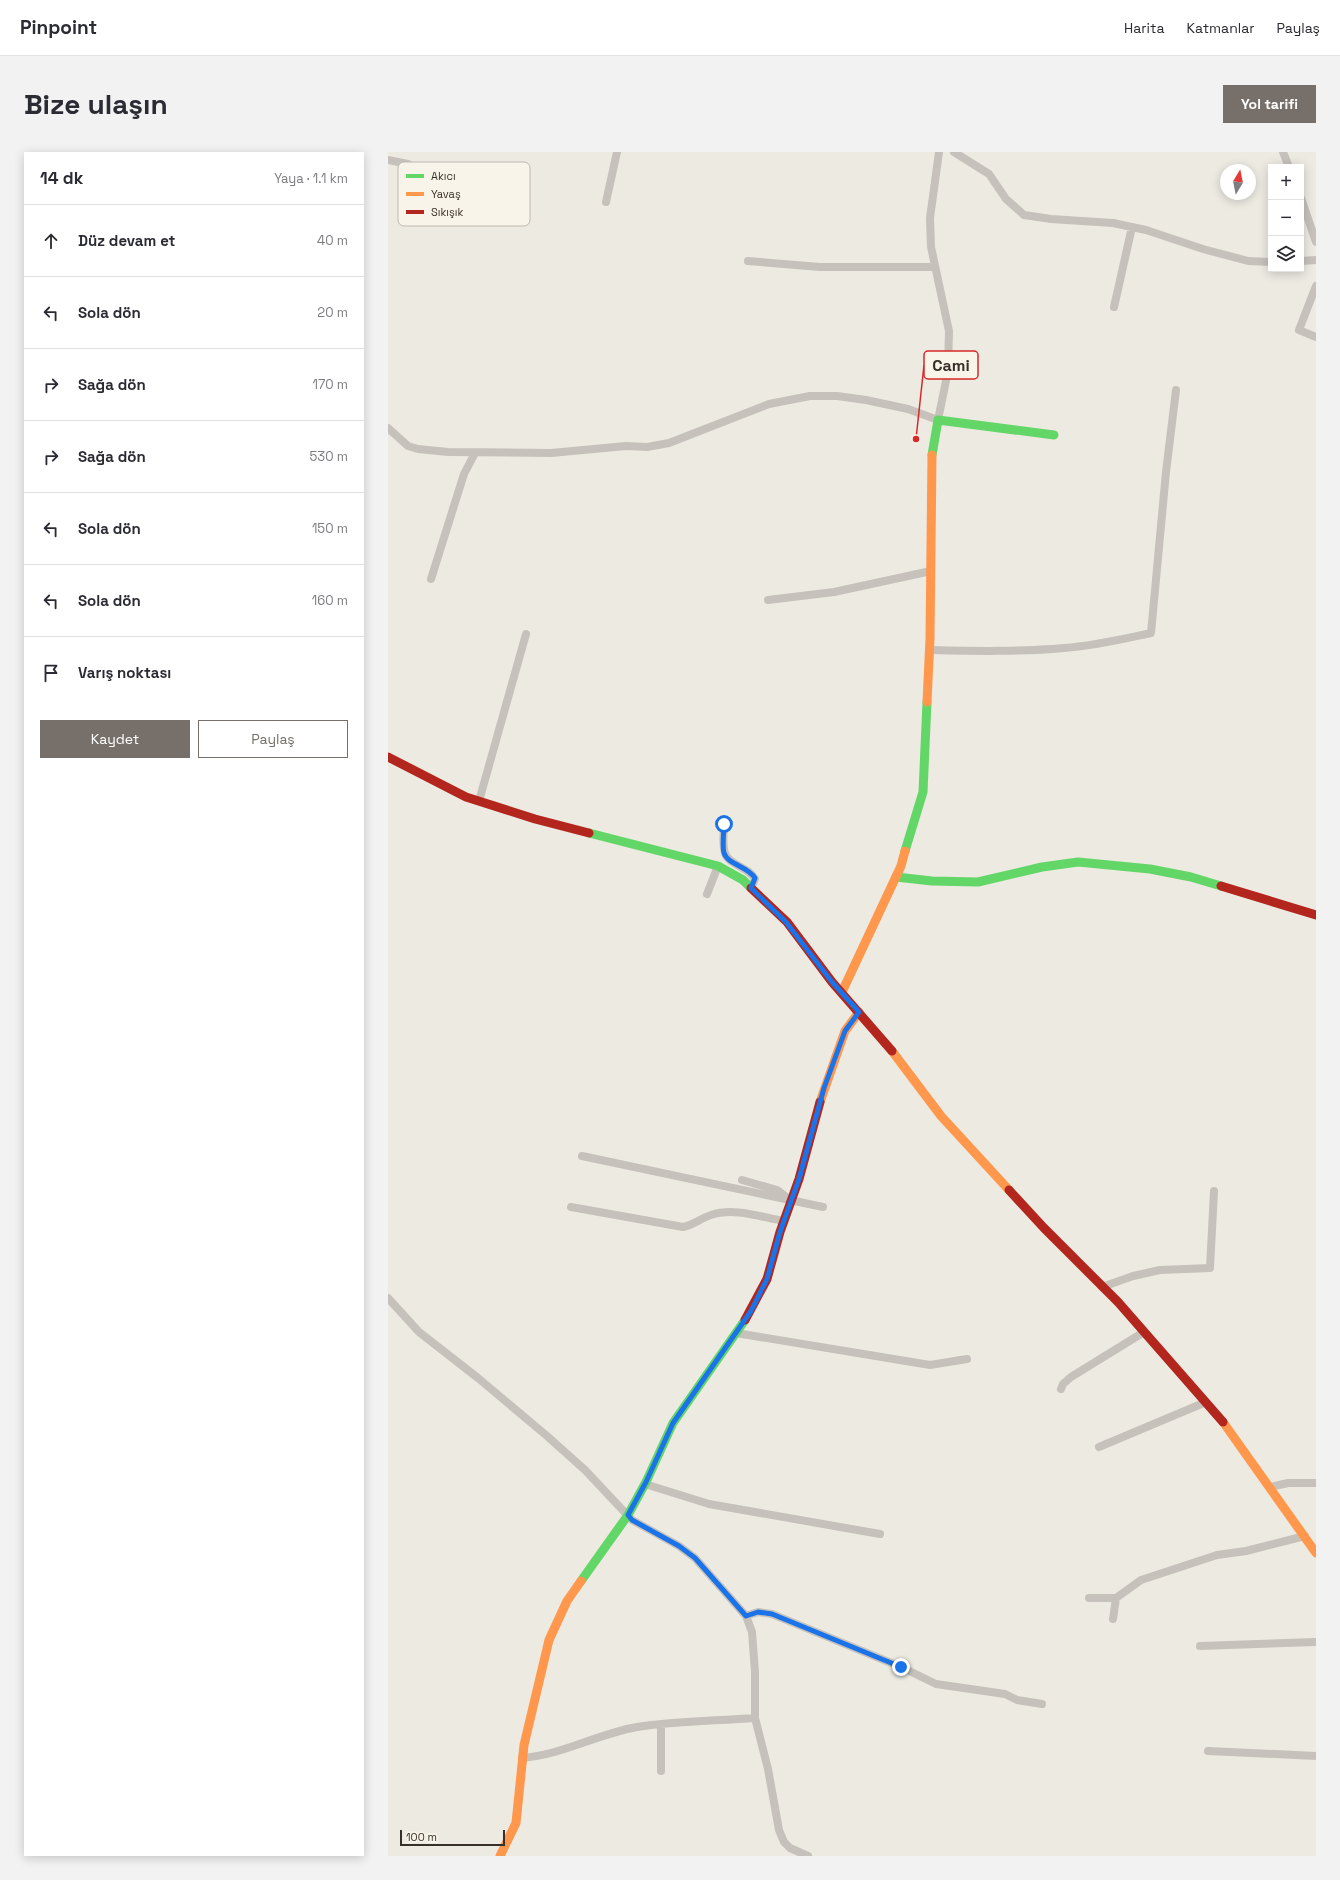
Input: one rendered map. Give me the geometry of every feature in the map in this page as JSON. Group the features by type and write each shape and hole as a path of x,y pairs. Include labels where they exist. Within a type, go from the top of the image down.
{"street":[{"path":"606,202 617,152"},
{"path":"842,992 901,866 923,792 930,650 932,457 948,371 949,331 931,247 930,218 939,152"},
{"path":"954,152 989,174 1006,199 1024,215 1051,219 1113,223 1132,227 1248,261 1268,262"},
{"path":"1283,152 1288,164"},
{"path":"388,160 398,162"},
{"path":"1302,200 1316,242"},
{"path":"1114,307 1132,227"},
{"path":"1304,261 1316,260"},
{"path":"748,261 820,267 935,268"},
{"path":"1316,286 1300,330 1316,337"},
{"path":"930,650 1002,651 1065,648 1105,643 1151,633 1166,472 1176,390"},
{"path":"388,428 408,446 418,450 551,453 626,446 647,447 669,443 769,404 810,396 837,396 866,400 908,409 938,420 1054,435"},
{"path":"431,579 464,474 474,452"},
{"path":"768,600 834,592 931,571"},
{"path":"479,801 526,634"},
{"path":"388,757 466,797 535,819 718,866 743,880 786,922 842,992 882,1038 941,1116 1044,1228 1144,1332 1225,1424 1316,1553"},
{"path":"724,824 724,853 729,860 751,872 755,878 751,888"},
{"path":"896,877 932,881 978,882 1042,867 1078,862 1118,865 1150,869 1191,877 1316,915"},
{"path":"707,894 718,866"},
{"path":"500,1856 516,1823 524,1745 549,1640 566,1601 628,1515 645,1484 673,1423 751,1311 767,1279 834,1057 845,1031 859,1012"},
{"path":"582,1156 823,1207"},
{"path":"742,1180 777,1190 791,1201"},
{"path":"1102,1287 1134,1276 1160,1270 1210,1268 1214,1191"},
{"path":"571,1207 683,1227 691,1225 711,1215 728,1211 784,1221"},
{"path":"388,1298 419,1332 478,1378 547,1436 584,1470 632,1520 679,1546 695,1558 746,1616 752,1632 755,1672 755,1718 768,1769 779,1830 784,1842 790,1848 808,1856"},
{"path":"1061,1389 1063,1384 1071,1377 1144,1332"},
{"path":"736,1333 930,1365 967,1359"},
{"path":"1099,1447 1206,1402"},
{"path":"1270,1487 1288,1483 1316,1483"},
{"path":"645,1484 709,1504 880,1534"},
{"path":"1090,1598 1116,1598 1141,1580 1217,1555 1246,1551 1304,1536"},
{"path":"1113,1618 1116,1598"},
{"path":"746,1616 758,1612 772,1614 901,1667 936,1684 1005,1694 1017,1700 1042,1704"},
{"path":"1200,1646 1316,1642"},
{"path":"522,1758 539,1757 560,1752 629,1729 661,1725 755,1718"},
{"path":"661,1725 661,1771"},
{"path":"1208,1751 1316,1756"}],"traffic: fast":[{"path":"932,455 938,420 1054,435"},
{"path":"905,851 923,792 927,702"},
{"path":"589,833 718,866 743,880 751,888"},
{"path":"896,877 932,881 978,882 1042,867 1078,862 1150,869 1191,877 1221,886"},
{"path":"581,1581 628,1515 646,1482 673,1423 745,1320"}],"traffic: slow":[{"path":"927,702 930,639 932,455"},
{"path":"842,992 901,866 905,851"},
{"path":"820,1102 845,1031 859,1012"},
{"path":"892,1051 941,1116 1009,1190"},
{"path":"1223,1422 1316,1553"},
{"path":"500,1856 516,1823 524,1745 549,1640 567,1601 581,1581"}],"traffic: jam":[{"path":"388,757 466,797 535,819 589,833"},
{"path":"1221,886 1316,915"},
{"path":"751,888 787,922 832,982 892,1051"},
{"path":"745,1320 767,1279 780,1232 799,1179 820,1102"},
{"path":"1009,1190 1044,1228 1118,1302 1223,1422"}],"place":[{"name":"Cami","path":"916,439"}],"route":[{"path":"724,824 724,853 729,860 751,872 755,878 751,888 786,922 832,982 859,1012 845,1031 834,1057 799,1179 780,1232 767,1279 751,1311 673,1423 646,1482 628,1515 632,1520 654,1534 679,1546 695,1558 746,1616 758,1612 772,1614 901,1667"}]}
